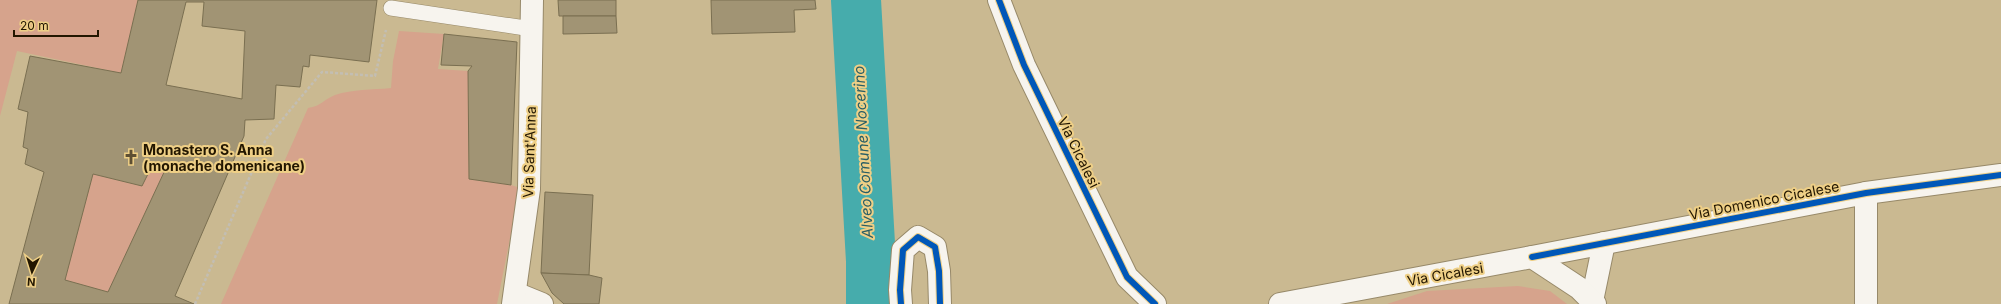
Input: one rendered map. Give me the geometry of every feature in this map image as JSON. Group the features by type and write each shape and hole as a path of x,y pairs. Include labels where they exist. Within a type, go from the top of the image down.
{"street":[{"name":"Via Sant'Anna","path":"514,298 529,189 532,0"},
{"name":"Via Cicalesi","path":"999,0 1024,65 1128,277 1155,304"},
{"name":"Via Domenico Cicalese","path":"1532,257 1866,193 2001,175"},
{"path":"1866,193 1866,304"},
{"path":"901,304 900,290 903,250 918,237 935,248 939,271 940,304"},
{"path":"1593,302 1604,243"},
{"name":"Via Cicalesi","path":"1280,304 1532,257"},
{"path":"1532,257 1579,288 1593,302"},
{"path":"514,298 542,304"}],"lane":[{"path":"391,8 532,29"}],"path":[{"path":"195,304 266,139 322,72 375,76 391,8"}],"shaded area":[{"path":"0,0 138,0 121,73 17,51 0,116"},
{"path":"399,31 444,34 438,69 468,71 469,179 511,185 520,188 497,304 221,304 308,108 317,106 331,97 342,93 391,88 393,61"},
{"path":"152,166 166,168 108,292 65,280 93,174 141,186"},
{"path":"1518,286 1550,291 1567,304 1387,304 1427,291"}],"building":[{"name":"Monastero S. Anna (monache domenicane)","path":"138,0 377,0 369,62 310,55 309,67 303,66 300,87 276,85 274,119 245,120 244,136 175,296 194,304 9,304 44,172 25,164 28,149 23,147 28,112 18,109 30,56 121,73","holes":["186,2 204,2 202,26 245,31 242,99 166,85","152,166 166,168 108,292 65,280 93,174 142,186"]},
{"path":"558,0 616,0 616,16 559,16"},
{"path":"711,0 815,0 816,9 794,10 795,32 712,34"},
{"path":"563,16 616,16 617,33 563,34"},
{"path":"444,34 517,42 511,185 469,179 468,71 472,66 441,65"},
{"path":"545,192 593,195 589,275 541,273"},
{"path":"541,273 589,275 602,278 599,304 564,304 552,293"}],"waterway":[{"name":"Alveo Comune Nocerino","path":"856,0 871,261 871,304"}],"cycle path":[{"path":"999,0 1024,65 1127,277 1155,304"},
{"path":"1532,257 1866,193 2001,175"},
{"path":"901,304 900,290 903,250 918,237 935,247 939,271 940,304"}],"place":[{"name":"Monastero S. Anna (monache domenicane)","path":"131,157"}]}
